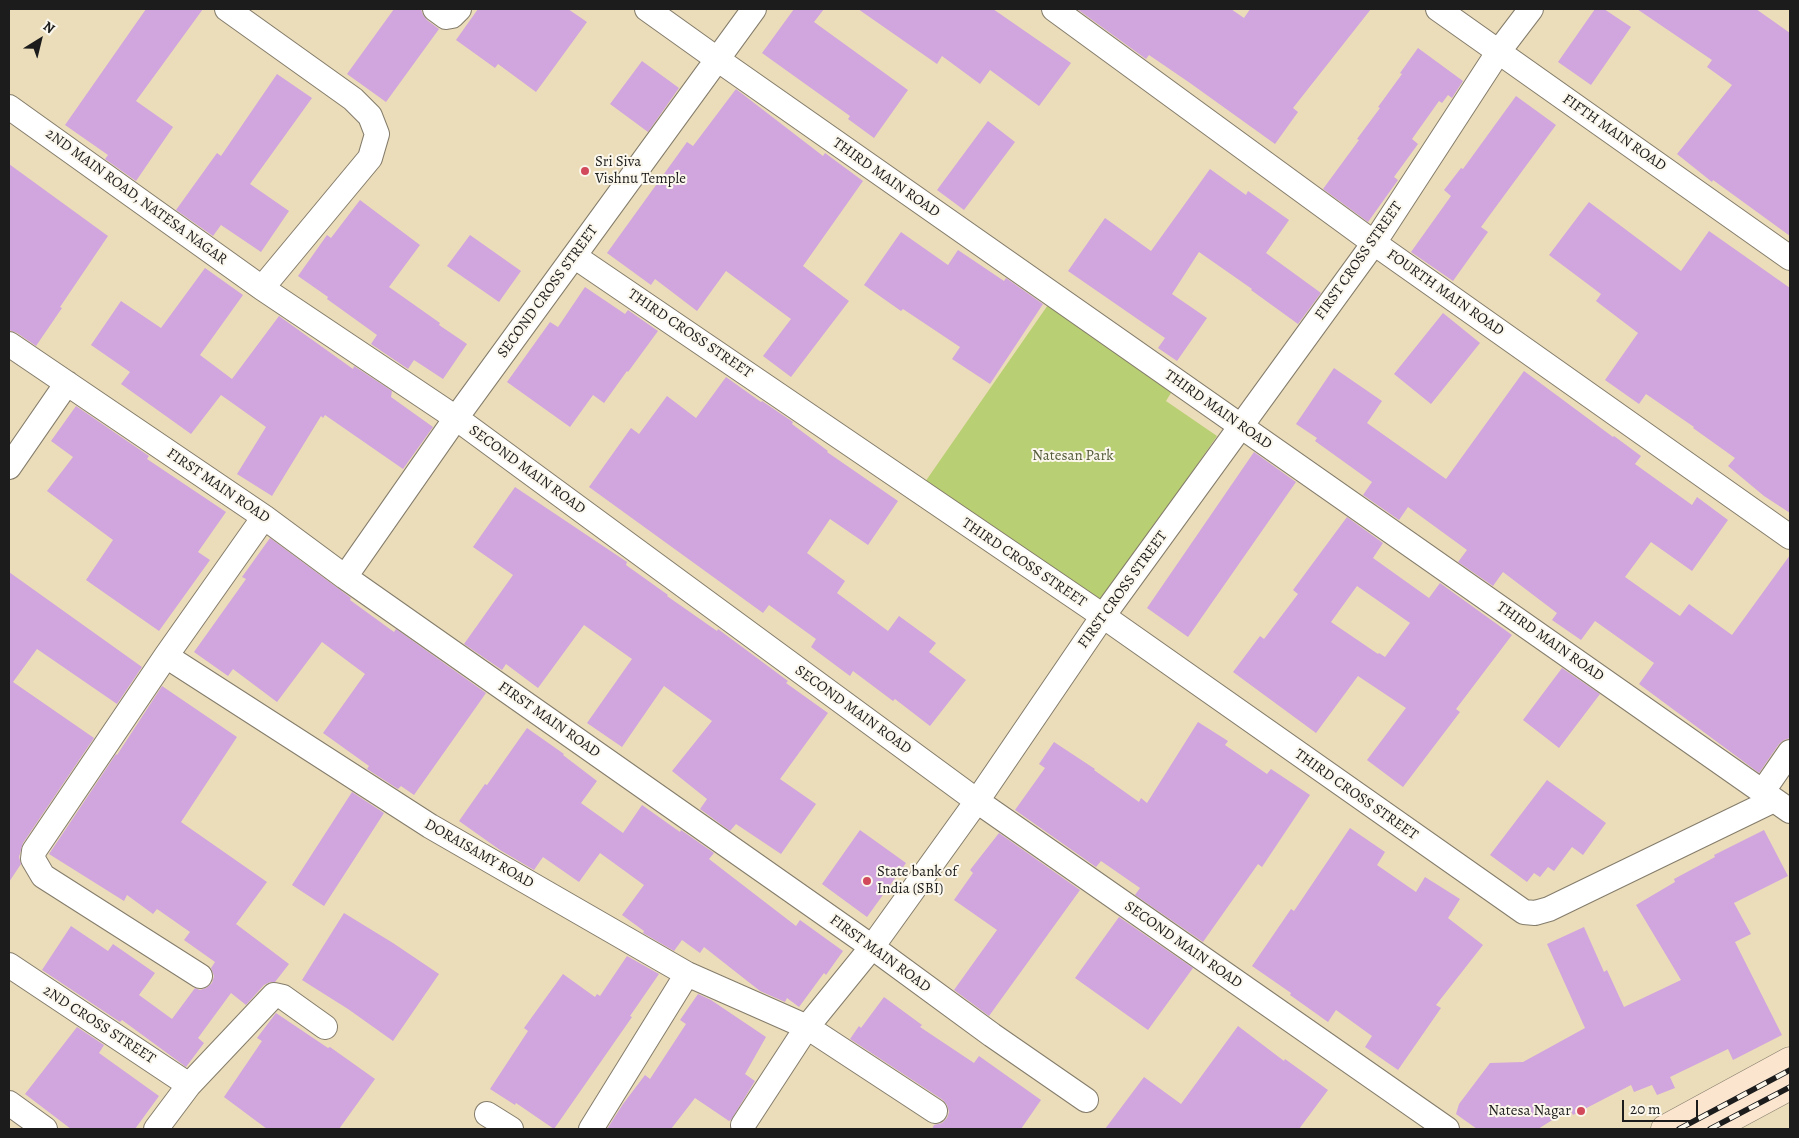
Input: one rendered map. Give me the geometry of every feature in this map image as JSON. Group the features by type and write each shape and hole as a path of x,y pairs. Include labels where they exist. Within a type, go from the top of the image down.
{"main road":[{"path":"1665,1129 1790,1061"},
{"path":"1712,1129 1790,1086"}],"street":[{"path":"227,9 353,99 370,116 377,134 370,158 262,288"},
{"path":"435,9 446,17 452,16 459,9"},
{"name":"THIRD MAIN ROAD","path":"647,9 717,60 1776,801"},
{"name":"SECOND CROSS STREET","path":"345,577 456,418 754,9"},
{"name":"FOURTH MAIN ROAD","path":"1054,9 1374,243 1790,537"},
{"name":"FIFTH MAIN ROAD","path":"1438,9 1790,258"},
{"name":"FIRST CROSS STREET","path":"743,1125 807,1027 872,947 977,801 1103,616 1374,243 1499,51 1531,9"},
{"name":"2ND MAIN ROAD, NATESA NAGAR","path":"9,107 262,288"},
{"name":"THIRD CROSS STREET","path":"574,256 1103,616 1524,912 1535,913 1548,908 1776,801"},
{"name":"SECOND MAIN ROAD","path":"262,288 456,418 977,801 1446,1129"},
{"name":"FIRST MAIN ROAD","path":"9,344 264,517 345,577 872,947 992,1036 1086,1100"},
{"path":"9,467 67,383"},
{"path":"200,976 43,876 33,859 34,851 166,656 264,517"},
{"name":"DORAISAMY ROAD","path":"166,656 430,826 688,974 807,1027 936,1111"},
{"path":"1776,801 1790,752"},
{"name":"2ND CROSS STREET","path":"9,965 189,1085"},
{"path":"591,1129 688,974"},
{"path":"156,1129 189,1085 274,996 284,997 326,1028"},
{"path":"9,1102 45,1129"},
{"path":"487,1114 511,1129"}],"green space":[{"name":"Natesan Park","path":"1050,302 1174,388 1166,401 1217,436 1100,605 925,482"}],"building":[{"path":"146,9 203,9 136,101 173,127 136,181 105,159 108,155 65,125"},
{"path":"394,9 421,9 427,20 439,29 386,102 347,74"},
{"path":"478,9 568,9 587,22 536,92 498,64 495,68 456,40"},
{"path":"794,9 824,9 814,22 908,90 874,138 848,119 850,116 762,53"},
{"path":"858,9 993,9 1071,63 1039,106 990,70 980,84 942,56 937,64"},
{"path":"1077,9 1231,9 1244,18 1250,9 1371,9 1293,108 1298,112 1275,144 1149,55 1146,59"},
{"path":"1595,9 1604,9 1631,27 1591,85 1558,62"},
{"path":"1637,9 1756,9 1790,33 1790,236 1713,180 1712,182 1677,154 1732,85 1707,67 1712,60"},
{"path":"1418,48 1463,81 1452,98 1448,95 1442,103 1439,101 1412,139 1418,144 1394,177 1398,180 1368,222 1323,189 1359,140 1357,139 1380,108 1378,107"},
{"path":"642,61 679,88 648,132 610,104"},
{"path":"277,74 312,98 250,184 289,211 261,252 221,225 213,236 176,210 217,153 221,156"},
{"path":"736,89 823,156 825,153 863,181 803,266 849,301 791,377 763,356 791,319 726,271 697,311 655,279 651,285 607,253 687,142 693,146"},
{"path":"1516,96 1556,125 1481,227 1488,232 1453,281 1411,252 1451,196 1444,190 1461,168 1463,169"},
{"path":"988,121 1015,142 964,210 937,190"},
{"path":"9,164 108,236 36,346 9,330"},
{"path":"1210,169 1246,195 1248,191 1289,220 1266,253 1321,293 1298,324 1199,252 1172,294 1207,318 1177,361 1158,348 1165,338 1068,271 1105,218 1151,251"},
{"path":"360,200 420,245 389,287 467,344 443,379 414,360 408,369 371,344 377,335 298,276 327,235 331,238"},
{"path":"1589,202 1681,271 1709,231 1790,288 1790,513 1764,496 1728,466 1735,458 1694,427 1646,394 1639,404 1605,380 1638,333 1596,301 1601,294 1549,255"},
{"path":"901,232 948,265 958,250 1004,281 1006,278 1043,304 990,384 952,359 960,347 903,309 901,311 864,285"},
{"path":"470,235 521,271 499,302 447,266"},
{"path":"205,268 243,295 200,355 232,379 279,316 353,369 354,366 392,391 391,397 433,427 403,469 325,415 323,418 321,416 272,496 237,474 266,427 221,395 191,434 121,384 130,372 91,345 121,301 161,328"},
{"path":"585,287 625,314 628,310 658,331 604,403 593,395 570,427 507,382 550,322 558,327"},
{"path":"1443,313 1480,343 1431,404 1394,374"},
{"path":"1334,368 1382,401 1367,423 1446,479 1524,371 1641,456 1635,464 1692,505 1697,497 1728,520 1692,571 1651,542 1625,577 1680,616 1689,604 1732,635 1790,555 1790,738 1779,744 1759,773 1639,684 1654,663 1595,621 1581,640 1552,620 1557,613 1503,572 1493,586 1458,562 1467,550 1408,507 1399,520 1363,495 1372,482 1315,441 1317,438 1296,424"},
{"path":"726,377 793,422 792,424 827,452 898,501 868,545 830,519 807,553 845,581 837,593 888,631 899,616 936,643 929,652 966,680 930,726 895,699 893,701 853,671 850,676 811,647 816,639 769,605 763,613 589,487 631,428 639,434 667,396 696,418"},
{"path":"76,406 149,456 147,459 226,512 198,552 210,560 159,631 86,580 113,540 47,491 73,457 51,441"},
{"path":"1254,452 1296,482 1188,637 1147,608"},
{"path":"515,487 627,562 626,565 667,596 717,631 718,629 788,681 786,683 828,713 780,779 816,804 781,854 736,824 730,831 700,809 707,799 672,771 712,721 664,686 622,747 587,723 632,659 584,625 538,688 506,664 502,670 464,644 513,575 473,547"},
{"path":"1347,517 1383,543 1373,558 1429,598 1440,583 1512,635 1456,709 1460,712 1403,787 1367,760 1406,708 1358,676 1316,733 1233,672 1260,636 1264,639 1298,594 1293,590","holes":["1357,586 1410,623 1385,657 1331,622"]},
{"path":"270,538 394,632 396,629 486,693 414,795 401,786 398,789 367,769 369,766 323,733 365,674 322,642 277,702 233,669 228,676 194,652 246,579 242,577"},
{"path":"9,572 142,667 117,704 37,649 13,682 94,738 23,843 19,857 21,864 9,882"},
{"path":"1562,668 1600,694 1559,748 1523,720"},
{"path":"162,686 237,737 181,822 267,882 236,924 289,964 275,982 264,985 246,1005 231,993 198,1038 204,1043 186,1067 122,1020 120,1022 42,970 71,926 108,951 113,944 155,973 139,995 172,1019 195,988 200,990 212,983 214,976 211,968 215,962 184,940 190,932 157,909 153,914 127,895 124,901 49,854"},
{"path":"1198,722 1228,741 1225,745 1267,774 1271,769 1310,795 1262,867 1258,864 1203,942 1135,895 1140,888 1101,861 1096,867 1015,810 1045,768 1039,764 1054,742 1095,769 1139,802 1141,798 1147,803"},
{"path":"527,728 564,754 597,781 581,803 623,833 642,805 714,853 709,859 796,926 800,920 843,951 799,1007 787,998 785,1002 760,991 704,947 700,953 682,940 674,951 643,933 644,931 622,915 644,885 600,853 579,882 543,857 534,870 500,850 459,821"},
{"path":"1547,780 1606,823 1583,855 1572,847 1554,871 1548,867 1540,877 1534,873 1527,882 1490,855"},
{"path":"352,792 384,813 324,906 292,885"},
{"path":"1350,828 1385,852 1377,865 1416,892 1425,877 1460,899 1448,918 1483,945 1436,1005 1441,1008 1398,1070 1365,1047 1372,1036 1336,1010 1328,1022 1252,966 1291,909 1294,911"},
{"path":"860,830 906,863 867,917 822,884"},
{"path":"1764,830 1788,876 1734,903 1751,934 1735,942 1782,1035 1733,1060 1728,1049 1670,1077 1675,1088 1657,1095 1652,1085 1634,1092 1631,1085 1573,1115 1570,1109 1538,1129 1477,1129 1456,1114 1459,1104 1490,1063 1523,1062 1585,1028 1547,944 1584,927 1604,972 1607,970 1624,1007 1681,980 1636,905 1675,882 1674,879 1715,857 1714,855"},
{"path":"999,833 1080,890 989,1016 954,990 997,930 954,900 973,873 970,870"},
{"path":"344,913 439,974 393,1041 348,1009 302,980"},
{"path":"1119,917 1193,968 1148,1030 1075,978"},
{"path":"627,956 659,974 630,1016 632,1017 554,1129 516,1103 515,1105 490,1089 528,1031 524,1028 563,974 595,997 597,994 600,996"},
{"path":"698,994 711,1000 766,1037 745,1074 755,1081 731,1120 729,1121 695,1098 671,1129 607,1129 645,1075 650,1079 686,1024 680,1020"},
{"path":"884,997 922,1025 920,1027 974,1063 979,1056 1041,1100 1021,1129 932,1129 934,1125 942,1123 947,1118 949,1112 943,1100 850,1039 859,1026 861,1028"},
{"path":"276,1013 328,1048 330,1047 375,1079 339,1129 267,1129 224,1097 262,1041 257,1038"},
{"path":"1238,1026 1284,1061 1285,1059 1328,1090 1299,1129 1105,1129 1144,1077 1181,1104"},
{"path":"77,1027 104,1045 99,1053 159,1096 135,1129 71,1129 25,1094"}],"railway":[{"path":"1679,1129 1790,1070"},
{"path":"1710,1129 1790,1087"}],"place":[{"name":"Sri Siva Vishnu Temple","path":"585,171"},
{"name":"State bank of India (SBI)","path":"867,881"},
{"name":"Natesa Nagar","path":"1581,1111"}]}
